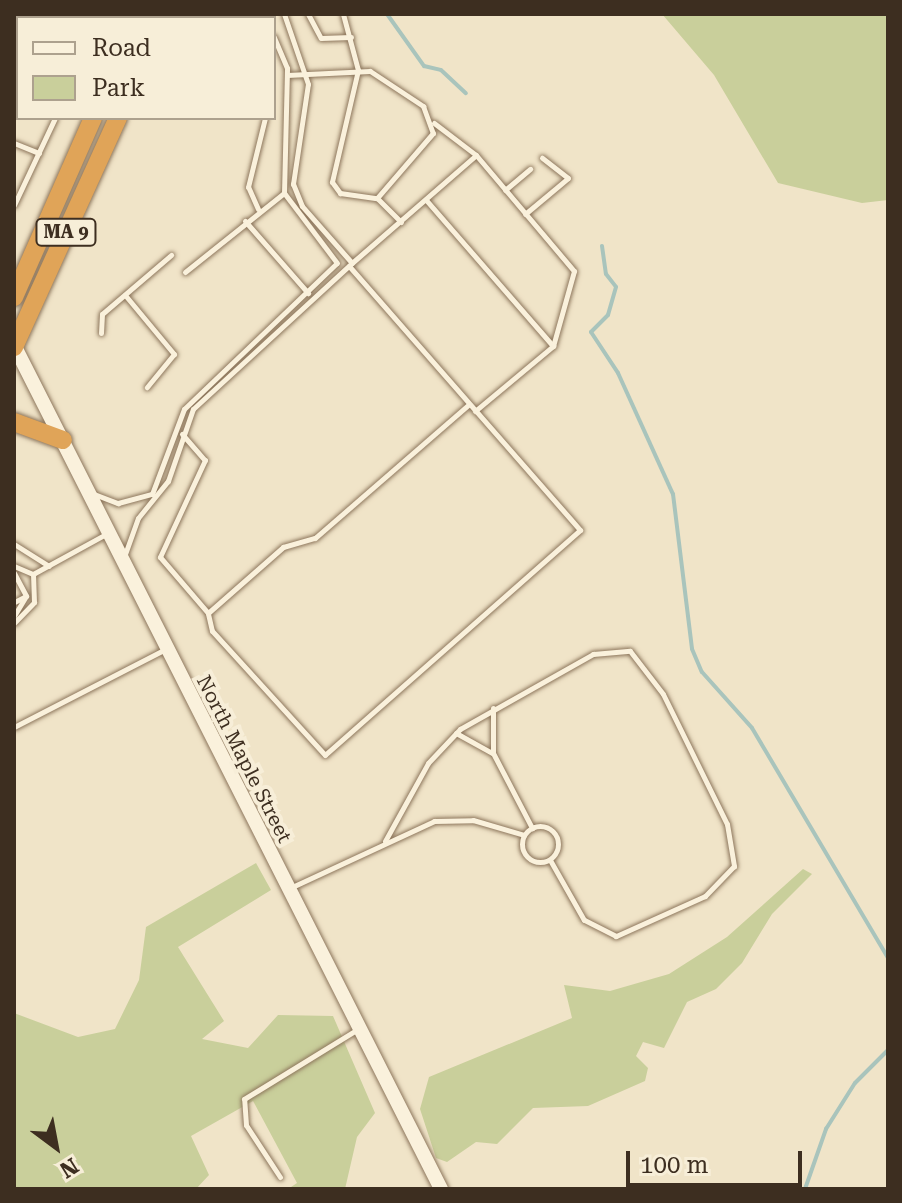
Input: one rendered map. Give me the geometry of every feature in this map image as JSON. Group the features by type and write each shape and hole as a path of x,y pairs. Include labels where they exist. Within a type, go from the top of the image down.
{"highway":[{"name":"MA 9","path":"14,297 92,120"},
{"name":"MA 9","path":"14,346 117,120"},
{"path":"14,256 40,236"},
{"path":"14,422 63,440"}],"main road":[{"name":"North Maple Street","path":"14,346 441,1189"}],"lane":[{"path":"181,433 205,460 160,557 208,613 212,631 325,755 580,530 302,206 293,184 306,73 284,14"},
{"path":"308,14 321,38 351,37"},
{"path":"343,14 358,70 332,182 340,193 377,198 401,222"},
{"path":"89,492 118,503 152,494 184,409 337,263 284,193 287,75 276,43"},
{"path":"287,75 358,70 388,79 433,123 476,155 574,271 553,346 475,411"},
{"path":"14,205 54,120"},
{"path":"258,209 248,187 265,120"},
{"path":"377,198 431,136 433,123"},
{"path":"14,143 39,153"},
{"path":"123,559 138,518 168,481 181,433 209,391 476,155"},
{"path":"525,214 568,178 542,158"},
{"path":"505,190 530,169"},
{"path":"185,272 258,209 284,193"},
{"path":"426,200 553,346"},
{"path":"245,221 308,293"},
{"path":"101,333 102,314 171,255"},
{"path":"125,295 174,354 147,387"},
{"path":"208,613 283,547 315,538 469,404"},
{"path":"14,566 33,574 109,532"},
{"path":"14,544 49,566"},
{"path":"14,573 26,596"},
{"path":"14,623 34,602 33,574"},
{"path":"14,602 26,596"},
{"path":"14,616 26,596"},
{"path":"14,727 167,649"},
{"path":"385,841 428,763 455,733 494,707 593,654 634,652 663,694 737,853 731,873 705,896 616,936 584,920 550,860 556,835 532,828 493,753 494,707"},
{"path":"455,733 493,753"},
{"path":"288,889 385,841 456,819 524,835"},
{"path":"524,835 532,828"},
{"path":"524,835 529,859 550,860"},
{"path":"280,1177 246,1125 244,1099 359,1028"}],"green space":[{"path":"662,14 888,14 888,200 862,203 778,183 714,75"},
{"path":"256,863 271,890 178,947 224,1021 202,1039 248,1048 278,1015 333,1016 375,1113 357,1137 345,1189 288,1189 297,1183 253,1101 191,1136 209,1175 196,1189 14,1189 14,1013 78,1037 115,1029 139,980 146,927"},
{"path":"803,869 812,874 772,914 742,963 716,989 687,1002 664,1048 643,1042 636,1056 648,1068 645,1081 588,1106 533,1108 497,1144 476,1142 447,1162 436,1158 420,1109 429,1077 572,1018 564,985 610,991 669,974 727,937"}],"waterway":[{"path":"387,14 424,66 441,70 466,93"},
{"path":"602,246 606,274 616,287 608,315 591,332 618,373 673,494 692,649 702,672 752,728 888,958"},
{"path":"805,1189 826,1129 855,1083 888,1050"}]}
